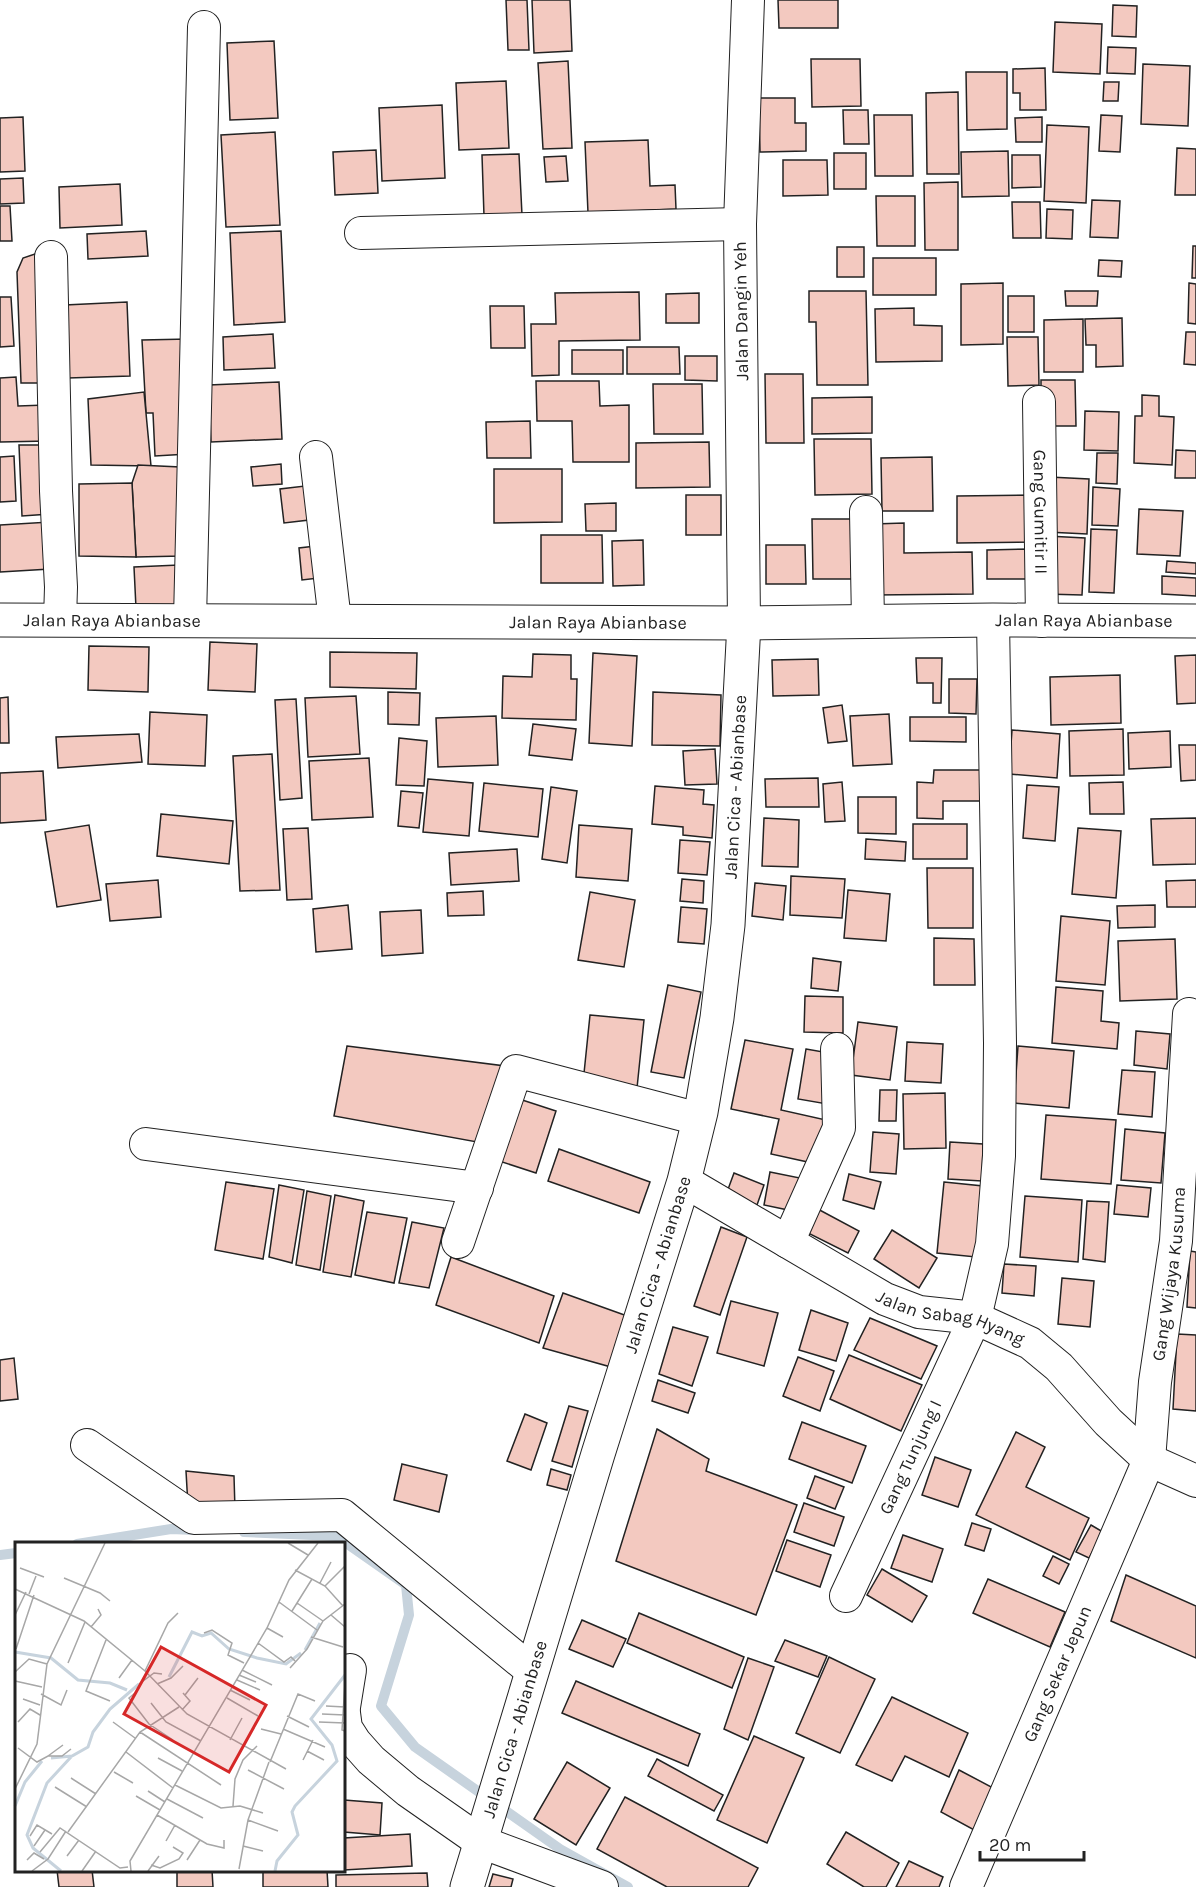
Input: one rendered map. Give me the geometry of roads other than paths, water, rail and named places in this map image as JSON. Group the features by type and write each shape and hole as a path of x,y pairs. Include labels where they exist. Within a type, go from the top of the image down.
{"street":[{"name":"Jalan Dangin Yeh","path":"744,623 740,224 748,0"},
{"path":"190,620 204,27"},
{"path":"361,233 740,224"},
{"path":"51,257 56,490 61,587 60,620"},
{"name":"Gang Gumitir II","path":"1039,402 1042,621"},
{"path":"316,458 334,621"},
{"path":"866,512 868,621"},
{"name":"Jalan Raya Abianbase","path":"0,620 744,623 993,620 1196,621"},
{"name":"Gang Tunjung I","path":"846,1596 975,1318 992,1244 999,1155 1000,1043 993,620"},
{"name":"Jalan Cica - Abianbase","path":"467,1887 684,1180 699,1119 717,1018 728,925 744,623"},
{"name":"Gang Wijaya Kusuma","path":"1149,1460 1155,1382 1176,1241 1189,1014"},
{"path":"788,1242 839,1128 837,1049"},
{"path":"458,1242 516,1071 699,1119"},
{"path":"146,1144 477,1188"},
{"name":"Jalan Sabag Hyang","path":"684,1180 885,1299 919,1312 975,1318 1030,1343 1059,1367 1108,1422 1149,1460 1196,1480"},
{"path":"87,1445 194,1518 342,1515 532,1671"},
{"name":"Gang Sekar Jepun","path":"966,1887 1149,1460"},
{"path":"345,1701 350,1670"},
{"path":"345,1720 346,1728 370,1760 408,1791 483,1835 602,1887"}],"waterway":[{"path":"90,1542 171,1529 195,1530"},
{"path":"244,1532 336,1536 345,1542"},
{"path":"345,1542 406,1585 409,1615 381,1706 415,1747 560,1849 628,1887"},
{"path":"0,1555 15,1553"}]}
